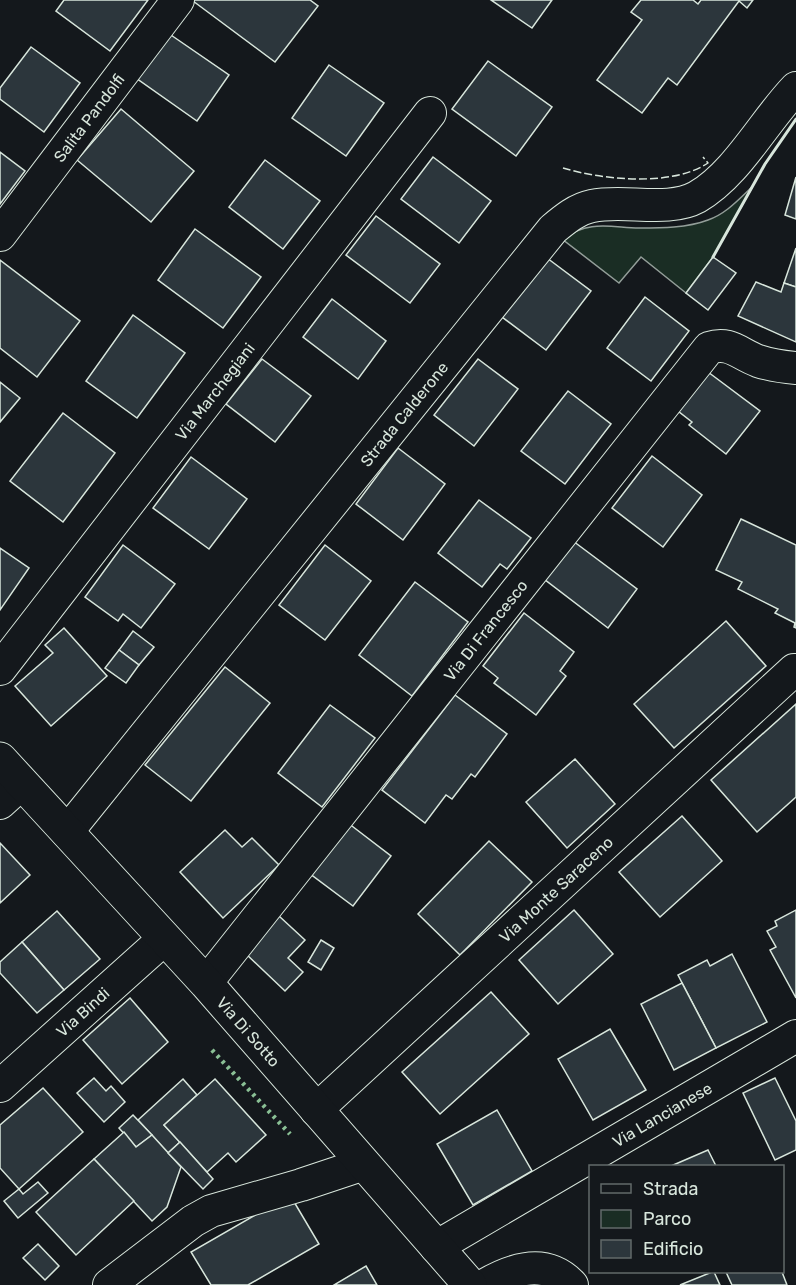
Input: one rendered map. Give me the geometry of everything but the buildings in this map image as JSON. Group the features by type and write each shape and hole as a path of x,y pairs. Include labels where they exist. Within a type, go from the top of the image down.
{"street":[{"name":"Salita Pandolfi","path":"0,235 178,0"},
{"name":"Strada Calderone","path":"67,832 553,229 567,217 593,206 680,203 696,197 730,168 796,88"},
{"name":"Via Marchegiani","path":"0,669 430,113"},
{"name":"Via Di Francesco","path":"206,983 709,348 720,345 776,366 796,368"},
{"name":"Via Monte Saraceno","path":"316,1110 796,670"},
{"name":"Via Di Sotto","path":"0,759 11,793 67,832 206,983 470,1285"},
{"name":"Via Bindi","path":"0,1086 164,939"},
{"name":"Via Lancianese","path":"436,1246 796,1036"},
{"path":"109,1285 193,1221 211,1211 364,1164"},
{"path":"485,1285 504,1275 536,1267 550,1269 566,1278 572,1285"}],"green space":[{"path":"753,186 713,257 686,293 641,257 619,283 562,239 590,227 665,228 700,223 726,210"}],"hedge":[{"path":"212,1050 290,1134"}],"fence":[{"path":"563,168 597,176 657,178 693,171 708,163 703,157"}],"wall":[{"path":"713,257 765,164 796,119"}]}
